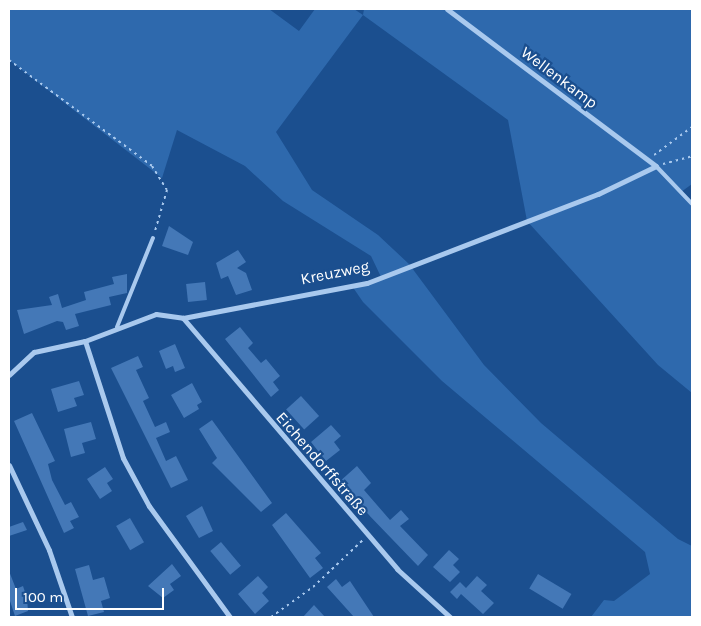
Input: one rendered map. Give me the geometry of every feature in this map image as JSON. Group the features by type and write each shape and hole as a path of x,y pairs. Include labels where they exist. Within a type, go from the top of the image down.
{"street":[{"name":"Wellenkamp","path":"447,9 656,166"},
{"name":"Kreuzweg","path":"9,375 34,352 85,341 117,327 156,314 183,318 367,283 598,194 656,166"},
{"name":"Eichendorffstraße","path":"183,318 367,536 450,617"},
{"path":"85,341 123,458 149,506 230,617"},
{"path":"9,465 49,550 72,617"}],"lane":[{"path":"656,166 692,204"},
{"path":"117,327 153,238"}],"path":[{"path":"9,60 162,178 166,199 153,238"},
{"path":"648,160 692,127"},
{"path":"656,166 692,156"},
{"path":"271,617 313,587 367,536"}],"shaded area":[{"path":"9,9 269,9 299,31 315,9 354,9 363,15 276,132 312,190 378,235 409,264 484,365 541,423 678,539 692,546 692,617 591,617 604,600 614,601 650,574 645,552 442,381 363,302 352,286 381,277 371,256 283,201 245,166 177,130 162,178 9,60"},
{"path":"364,9 692,9 692,184 681,192 692,204 692,393 658,365 527,221 508,120 363,15"}],"building":[{"path":"169,226 193,242 188,255 162,246"},
{"path":"238,250 246,262 237,268 246,273 252,290 236,295 228,276 221,279 216,263"},
{"path":"127,274 127,293 109,297 111,305 75,314 79,326 66,330 63,322 57,321 24,334 17,310 52,305 49,297 58,294 62,308 86,300 84,292 114,284 112,277"},
{"path":"205,282 207,300 188,302 186,284"},
{"path":"240,327 253,343 248,348 261,363 266,359 280,376 273,382 279,390 271,397 225,339"},
{"path":"175,344 185,368 175,372 173,366 166,369 159,351"},
{"path":"138,356 143,367 136,370 149,398 143,401 155,427 166,422 170,432 156,438 166,461 176,456 188,480 171,488 111,368"},
{"path":"79,381 84,395 74,398 77,406 58,412 51,389"},
{"path":"192,383 202,402 197,405 199,409 184,418 171,395"},
{"path":"301,396 319,416 304,429 286,409"},
{"path":"32,413 55,461 48,464 52,480 65,505 71,502 79,517 70,521 74,528 64,533 14,421"},
{"path":"212,420 272,503 261,512 212,463 217,458 199,429"},
{"path":"91,422 96,439 82,443 85,453 71,457 64,429"},
{"path":"331,425 341,436 334,442 340,450 326,461 311,442"},
{"path":"357,466 371,483 364,490 390,520 401,510 409,519 400,526 428,555 418,566 338,483"},
{"path":"105,467 113,479 107,483 112,491 100,499 87,479"},
{"path":"202,506 213,531 199,538 186,516"},
{"path":"286,513 321,553 315,558 323,568 310,578 272,525"},
{"path":"130,518 144,542 130,550 116,526"},
{"path":"23,522 27,530 9,536 9,527"},
{"path":"221,542 241,566 230,575 210,551"},
{"path":"449,550 459,559 453,565 460,572 450,582 433,567"},
{"path":"172,564 181,576 170,584 174,590 163,598 148,586"},
{"path":"89,565 93,580 104,577 110,598 101,601 104,612 88,616 75,569"},
{"path":"9,571 16,589 23,586 27,598 28,611 15,616 9,598"},
{"path":"538,574 571,594 563,609 529,589"},
{"path":"258,576 268,587 262,593 269,601 255,614 238,594"},
{"path":"477,576 487,585 481,591 494,603 483,614 461,594 457,599 450,592 460,582 466,588"},
{"path":"336,579 342,587 350,581 374,617 354,617 327,587"},
{"path":"314,605 325,617 303,617"}]}
